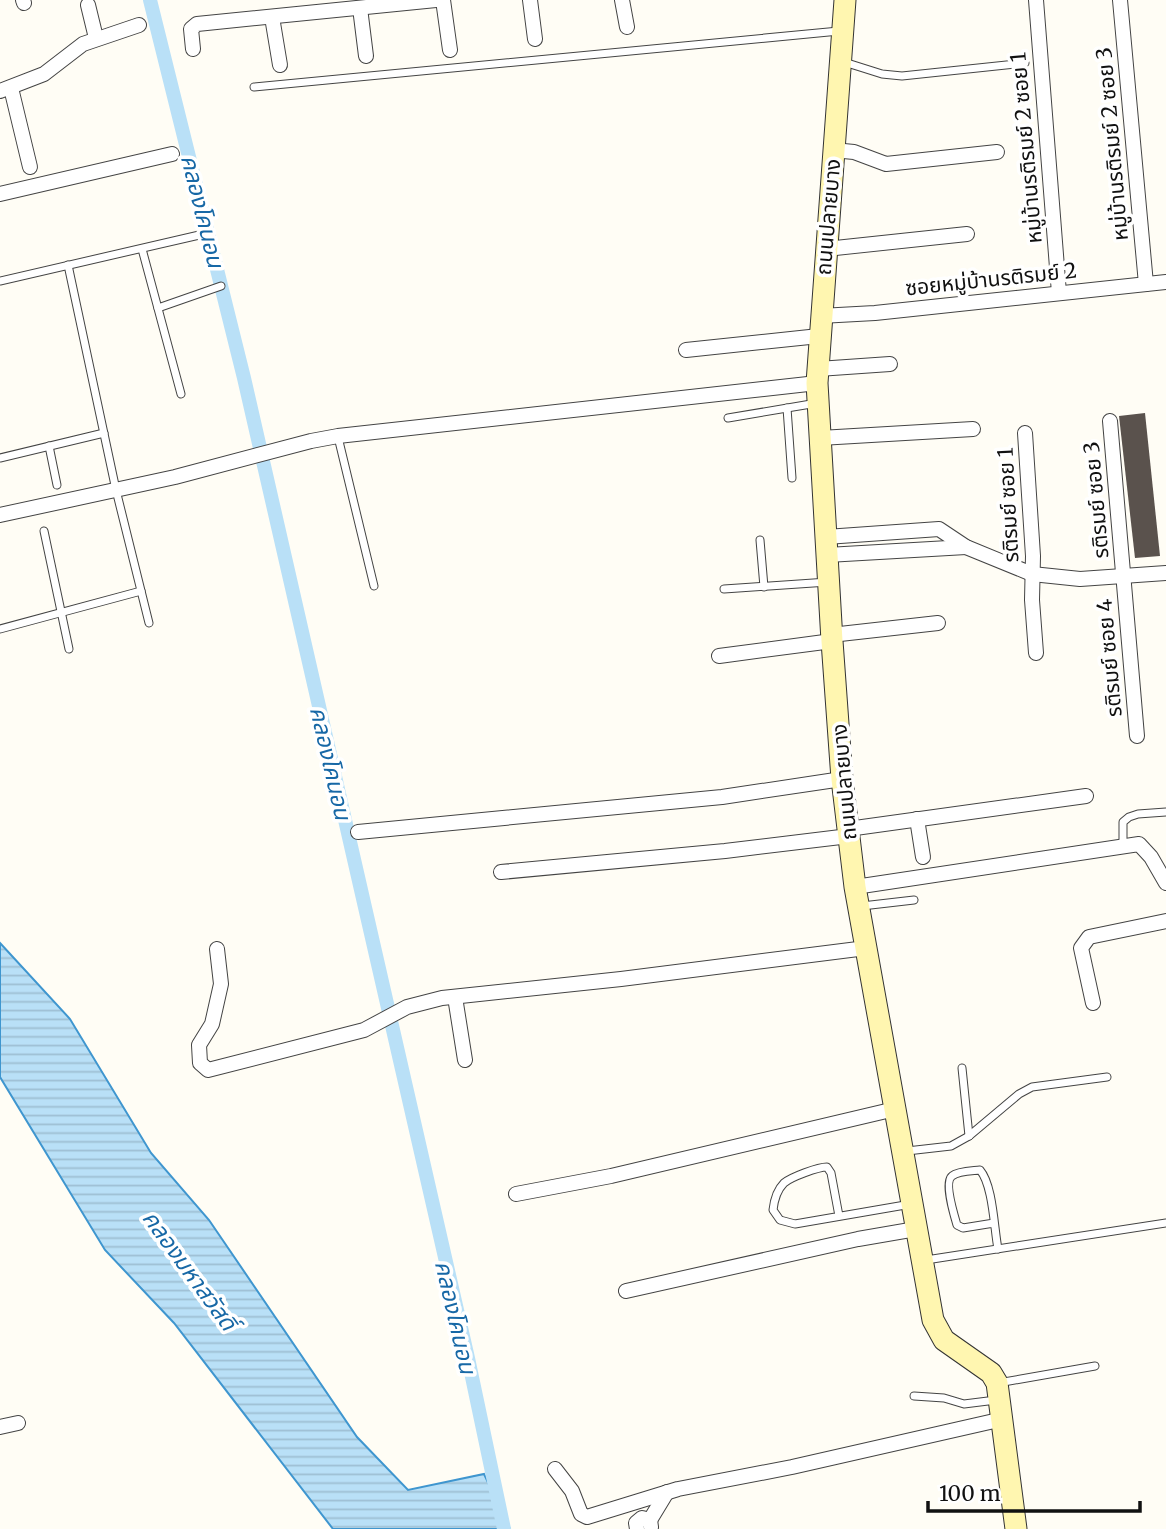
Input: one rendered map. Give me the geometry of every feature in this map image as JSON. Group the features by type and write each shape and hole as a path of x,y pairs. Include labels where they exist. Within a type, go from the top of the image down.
{"street":[{"path":"193,49 191,29 197,24 436,0"},
{"path":"443,0 450,50"},
{"path":"530,0 535,39"},
{"path":"622,0 627,27"},
{"name":"ถนนปลายบาง","path":"845,0 825,249 818,385 842,779 857,897 933,1320 944,1340 990,1373 1000,1401"},
{"name":"หมู่บ้านรติรมย์ 2 ซอย 1","path":"1036,0 1059,293"},
{"name":"หมู่บ้านรติรมย์ 2 ซอย 3","path":"1120,0 1146,284"},
{"path":"88,5 96,38"},
{"path":"360,8 366,56"},
{"path":"272,17 280,65"},
{"path":"30,167 5,89 44,74 83,44 139,25"},
{"path":"834,150 854,152 886,164 997,152"},
{"path":"0,194 172,154"},
{"path":"825,249 967,234"},
{"name":"ซอยหมู่บ้านรติรมย์ 2","path":"686,350 820,326 875,313 1166,282"},
{"path":"0,515 175,477 338,436 818,385 890,364"},
{"name":"รติรมย์ ซอย 3","path":"1110,421 1124,576"},
{"path":"820,438 973,429"},
{"name":"รติรมย์ ซอย 1","path":"1026,433 1036,653"},
{"path":"827,546 939,529 966,547 1032,574 1080,579 1166,573"},
{"name":"รติรมย์ ซอย 4","path":"1124,576 1137,736"},
{"path":"719,656 937,623"},
{"path":"358,832 722,797 842,779"},
{"path":"502,872 725,851 848,833 917,819 1086,796"},
{"path":"917,819 923,857"},
{"path":"857,897 1139,844 1166,883"},
{"path":"1093,1003 1081,948 1089,937 1166,921"},
{"path":"217,949 221,984 212,1024 199,1045 200,1063 208,1070 378,1024 396,1011 426,1001 866,948"},
{"path":"455,997 465,1060"},
{"path":"516,1194 611,1176 895,1109"},
{"path":"626,1291 858,1239 916,1229"},
{"path":"555,1469 572,1492 581,1514 587,1517 667,1492 792,1467 1000,1401 1016,1529"},
{"path":"0,1427 18,1423"},
{"path":"648,1527 667,1492"}],"lane":[{"path":"254,87 843,30"},
{"path":"840,61 883,74 902,76 1024,63"},
{"path":"0,281 208,233"},
{"path":"142,248 181,394"},
{"path":"68,265 116,490 149,623"},
{"path":"158,309 221,286"},
{"path":"728,418 787,408 818,385"},
{"path":"787,408 792,478"},
{"path":"0,458 104,433"},
{"path":"338,436 374,586"},
{"path":"49,446 57,485"},
{"path":"44,531 69,649"},
{"path":"760,540 764,587"},
{"path":"724,589 829,582"},
{"path":"0,629 141,591"},
{"path":"1123,846 1123,822 1129,817 1166,813"},
{"path":"857,897 914,900"},
{"path":"962,1068 969,1136"},
{"path":"902,1152 951,1146 969,1136 1019,1094 1032,1087 1107,1077"},
{"path":"839,1216 831,1172 827,1167 820,1167 784,1183 773,1210 780,1220 795,1224 912,1204"},
{"path":"994,1223 963,1228 957,1225 948,1185 953,1175 980,1170 983,1172 987,1180 994,1223 998,1249"},
{"path":"922,1261 1166,1223"},
{"path":"914,1396 944,1398 964,1404 1000,1401 1095,1366"}],"water":[{"name":"คลองมหาสวัสดิ์","path":"0,943 70,1019 151,1153 209,1220 357,1437 408,1490 484,1474 510,1529 333,1529 174,1323 105,1250 0,1077"}],"building":[{"path":"1145,413 1160,556 1135,558 1119,416"}],"waterway":[{"name":"คลองโคนอน","path":"150,0 244,378 468,1358 504,1529"}]}
